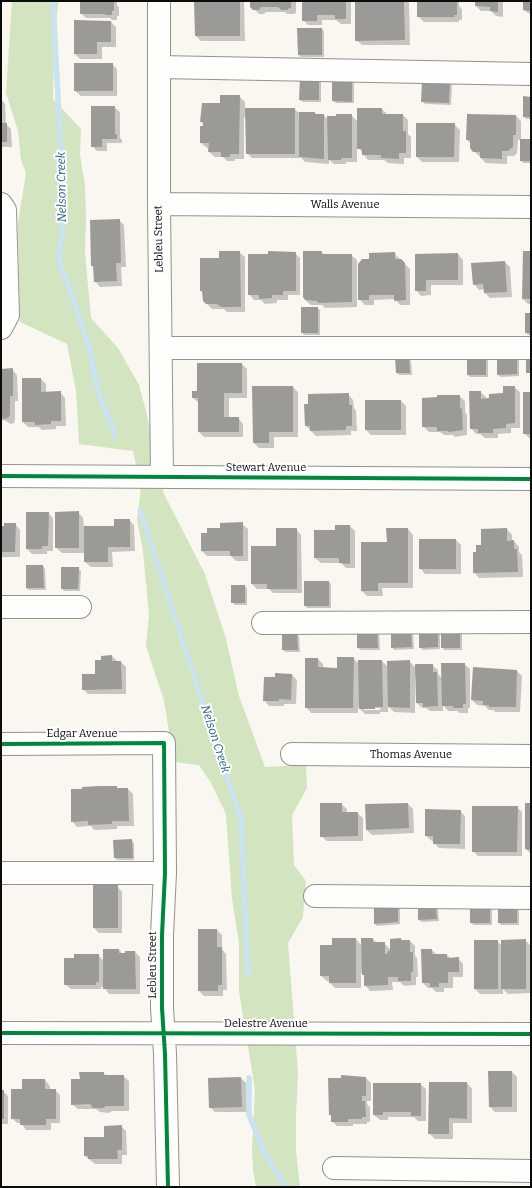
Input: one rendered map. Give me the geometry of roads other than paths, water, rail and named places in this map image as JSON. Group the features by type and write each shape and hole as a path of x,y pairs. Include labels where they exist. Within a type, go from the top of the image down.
{"street":[{"name":"Lebleu Street","path":"159,1 159,204 162,477"},
{"path":"159,67 531,74"},
{"path":"1,204 5,210 8,315 1,328"},
{"name":"Walls Avenue","path":"159,204 531,207"},
{"path":"161,348 531,348"},
{"name":"Stewart Avenue","path":"1,476 531,479"},
{"path":"1,607 80,607"},
{"path":"263,623 531,622"},
{"name":"Lebleu Street","path":"164,743 165,873 162,935 163,1032 168,1187"},
{"name":"Edgar Avenue","path":"1,744 164,743"},
{"name":"Thomas Avenue","path":"292,754 531,756"},
{"path":"1,874 165,873"},
{"path":"315,896 531,898"},
{"name":"Delestre Avenue","path":"1,1033 163,1032 531,1034"},
{"path":"334,1168 531,1171"}],"waterway":[{"name":"Nelson Creek","path":"53,1 64,214 59,260 89,346 97,387 115,436"},
{"name":"Nelson Creek","path":"140,511 241,819 248,975"},
{"name":"Nelson Creek","path":"249,1078 249,1115 265,1154 285,1187"}]}
